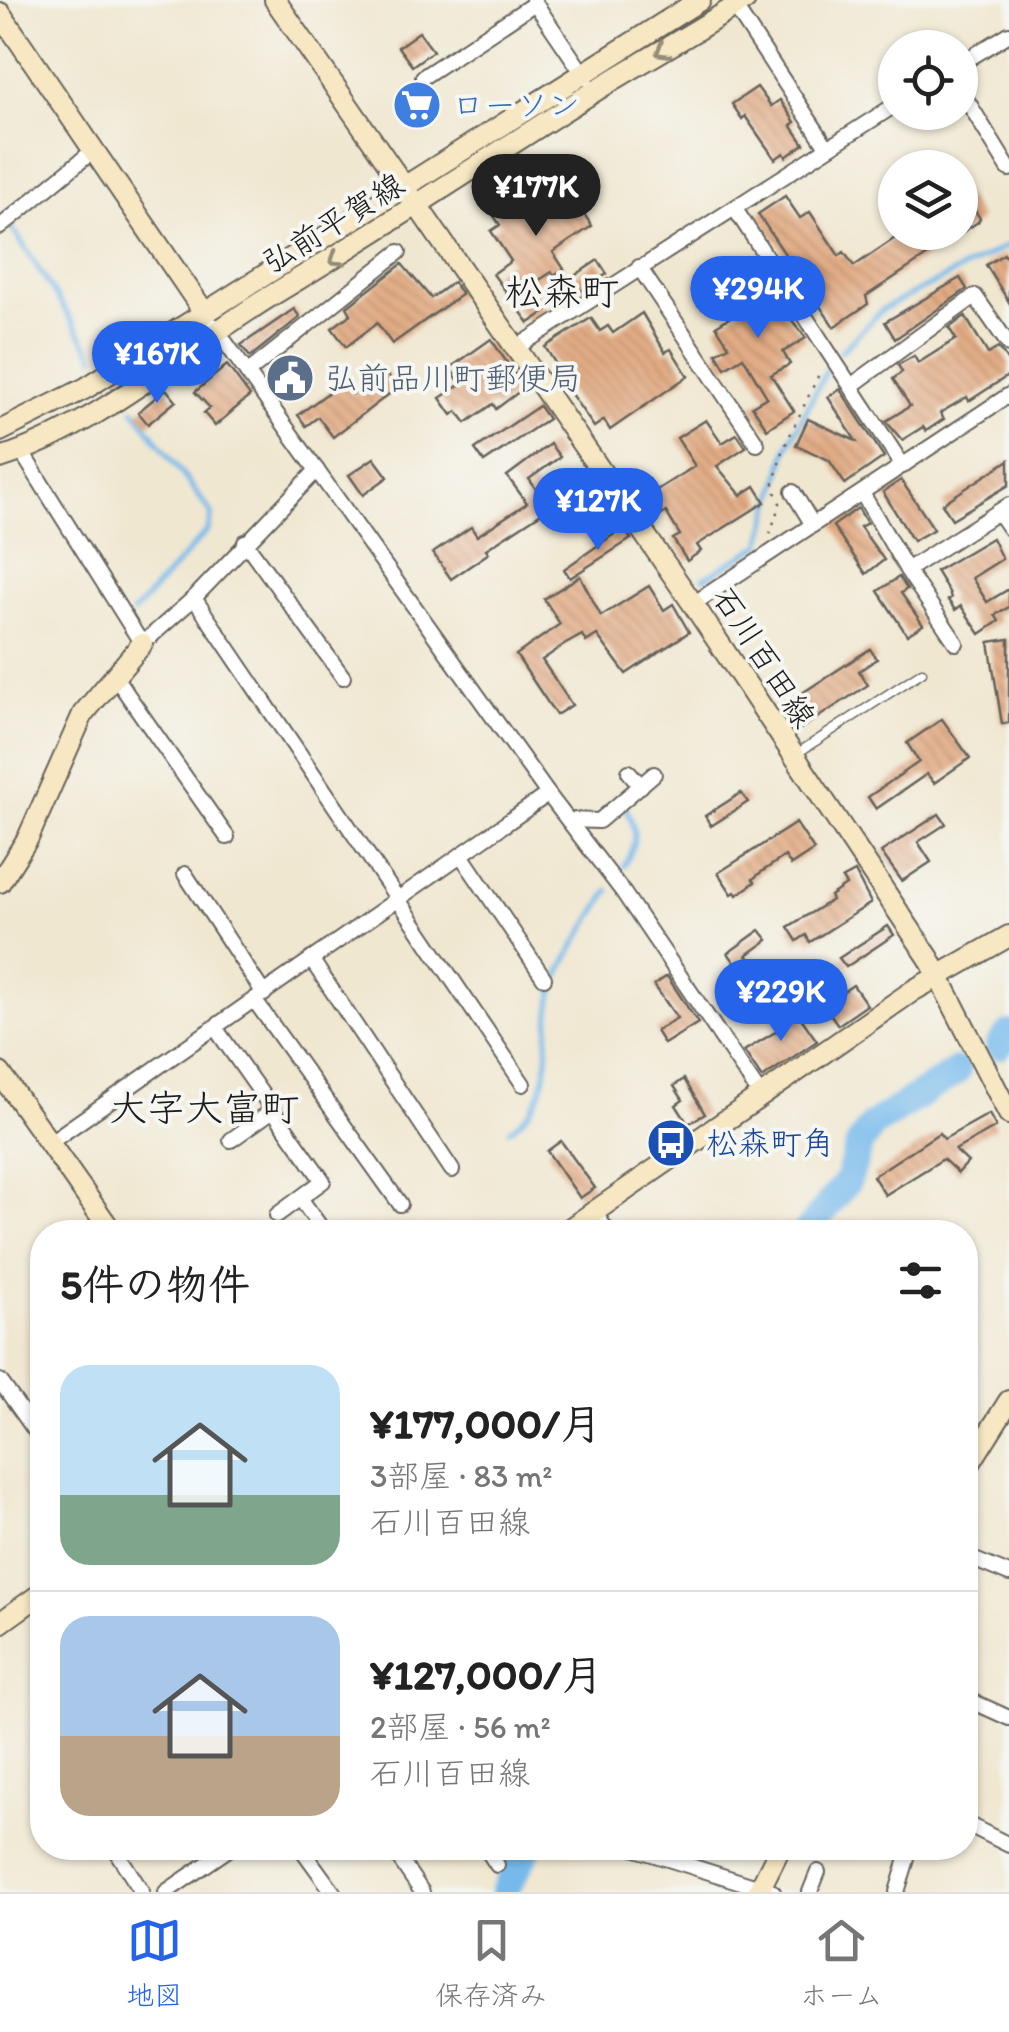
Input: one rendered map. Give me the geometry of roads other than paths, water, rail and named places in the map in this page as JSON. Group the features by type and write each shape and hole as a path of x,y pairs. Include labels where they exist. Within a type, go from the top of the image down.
{"main road":[{"name":"石川百田線","path":"274,0 693,604 940,975 1009,1114"},
{"name":"弘前平賀線","path":"0,458 103,408 412,197 583,73 700,0"},
{"name":"弘前平賀線","path":"3,424 86,388 204,312 594,92 736,2"},
{"path":"0,14 204,312"},
{"path":"0,882 28,838 82,714 142,644"},
{"path":"582,1220 940,975 1009,936"},
{"path":"0,1073 104,1220"},
{"path":"978,1449 1009,1400"},
{"path":"0,1623 30,1602"},
{"path":"764,1890 775,1860"}],"street":[{"path":"423,77 534,1 594,92"},
{"path":"736,2 827,147"},
{"path":"978,54 1008,37"},
{"path":"516,348 878,116"},
{"path":"978,119 1009,169"},
{"path":"0,228 94,150"},
{"path":"735,209 903,466"},
{"path":"247,373 399,252"},
{"path":"638,267 757,444"},
{"path":"851,386 974,296 1009,345"},
{"path":"204,312 622,892 761,1096"},
{"path":"693,604 1009,395"},
{"path":"21,451 142,644 194,598 317,470"},
{"path":"793,492 813,525"},
{"path":"862,494 906,570 956,643"},
{"path":"906,570 1004,509 1009,528"},
{"path":"245,542 343,677"},
{"path":"194,598 524,1084"},
{"path":"114,674 227,837"},
{"path":"629,772 640,786"},
{"path":"568,820 599,822 654,774"},
{"path":"49,1143 548,794"},
{"path":"461,855 544,978"},
{"path":"185,874 260,998 400,1204"},
{"path":"311,958 452,1170"},
{"path":"216,1029 323,1181 277,1215"},
{"path":"231,1140 273,1110"},
{"path":"300,1198 316,1220"},
{"path":"594,1212 600,1220"},
{"path":"0,1381 30,1423"},
{"path":"978,1561 1009,1574"},
{"path":"978,1704 1009,1718"},
{"path":"978,1829 1009,1845"},
{"path":"122,1860 142,1892"},
{"path":"166,1892 213,1860"},
{"path":"309,1860 332,1892"},
{"path":"400,1860 422,1892"},
{"path":"494,1860 498,1865"},
{"path":"670,1860 764,1890"},
{"path":"898,1892 907,1860"},
{"path":"810,1892 818,1872"},
{"path":"187,1878 196,1892"}],"lane":[{"path":"793,756 922,672"}],"waterway":[{"path":"11,226 95,357"},
{"path":"841,351 883,309 1009,245"},
{"path":"704,578 761,545 788,446 826,371"},
{"path":"133,613 208,530 212,514 134,409"},
{"path":"624,866 634,838 626,808"},
{"path":"509,1130 525,1116 543,1085 557,981 609,890"},
{"path":"999,1046 1009,1034"},
{"path":"816,1220 848,1180 860,1143 873,1125 957,1071"},
{"path":"504,1892 521,1860"}],"place":[{"name":"ローソン","path":"417,105"},
{"name":"弘前品川町郵便局","path":"290,378"},
{"name":"松森町角","path":"671,1143"}],"district":[{"name":"松森町","path":"562,292"},
{"name":"大字大富町","path":"204,1108"}]}
